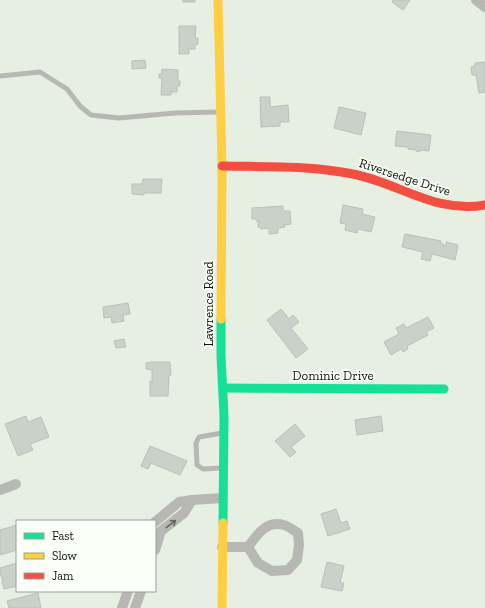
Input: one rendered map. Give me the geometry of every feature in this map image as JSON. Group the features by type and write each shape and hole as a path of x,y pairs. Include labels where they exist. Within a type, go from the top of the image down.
{"street":[{"name":"Lawrence Road","path":"218,0 222,166 222,608"},
{"path":"476,0 485,7"},
{"name":"Riversedge Drive","path":"222,166 304,168 339,171 367,177 446,206 469,207 485,205"},
{"name":"Dominic Drive","path":"223,388 444,389"},
{"path":"0,490 16,484"},
{"path":"156,521 179,502 222,498"},
{"path":"156,547 161,531 184,513 192,500"},
{"path":"270,524 284,525 298,533 300,545 297,560 288,570 272,571 258,563 248,547 257,534 270,524"},
{"path":"222,547 248,547"},
{"path":"122,608 128,592"},
{"path":"135,608 141,592"}],"lane":[{"path":"0,76 40,72 66,89 80,106 91,115 119,118 175,113 220,112"},
{"path":"223,433 199,437 196,444 196,465 203,469 223,468"}],"building":[{"path":"183,0 195,0 195,2 183,2"},
{"path":"393,0 410,0 403,10 392,2"},
{"path":"179,26 196,26 195,38 198,38 198,44 195,45 195,49 189,49 189,54 179,54"},
{"path":"145,60 146,68 132,69 132,61"},
{"path":"485,62 485,92 479,93 476,75 472,75 471,67 475,66 475,63"},
{"path":"162,69 178,70 178,81 180,81 180,86 177,86 177,92 171,92 171,95 161,95 162,78 159,78 159,74 162,74"},
{"path":"260,97 270,97 270,107 288,105 289,122 280,122 280,126 261,127"},
{"path":"339,107 366,113 361,135 334,128"},
{"path":"397,131 431,135 429,151 420,150 420,152 408,149 408,147 395,146"},
{"path":"143,179 162,179 161,193 144,193 144,195 132,194 132,184 142,184"},
{"path":"343,205 363,209 362,214 375,217 371,232 358,229 357,233 345,230 346,224 340,223"},
{"path":"283,206 283,211 290,211 291,224 278,228 278,233 269,234 269,228 261,229 258,227 260,222 257,222 257,219 252,219 252,208"},
{"path":"405,234 441,241 440,243 446,246 446,242 458,245 455,260 432,254 430,261 421,259 423,252 402,247"},
{"path":"128,303 130,314 123,315 124,321 112,323 111,317 104,318 103,307"},
{"path":"281,309 289,319 293,315 299,322 291,328 308,349 296,358 267,320"},
{"path":"428,317 434,328 426,332 428,335 407,346 408,349 403,352 401,349 391,355 384,342 399,334 396,328 404,324 406,328"},
{"path":"124,339 126,347 116,348 114,341"},
{"path":"170,362 171,375 169,375 168,396 150,396 152,370 146,369 146,363"},
{"path":"26,416 28,422 41,417 49,437 30,444 33,450 18,456 5,424"},
{"path":"381,416 383,431 357,435 355,420"},
{"path":"295,424 305,436 291,447 296,452 290,457 275,441"},
{"path":"150,446 187,461 180,475 151,463 148,469 141,466"},
{"path":"336,509 341,523 347,521 350,529 328,536 321,514"},
{"path":"16,525 16,550 0,555 0,530"},
{"path":"327,562 344,566 340,583 344,583 342,591 321,587"},
{"path":"16,563 16,586 4,589 0,568"},
{"path":"38,593 41,608 9,608 7,601"}],"traffic: fast":[{"path":"221,319 224,416 223,523"},
{"path":"223,388 444,389"}],"traffic: slow":[{"path":"218,0 222,166 221,319"},
{"path":"222,608 223,523"}],"traffic: jam":[{"path":"222,166 288,167 337,171 370,178 434,202 467,207 485,205"}]}
